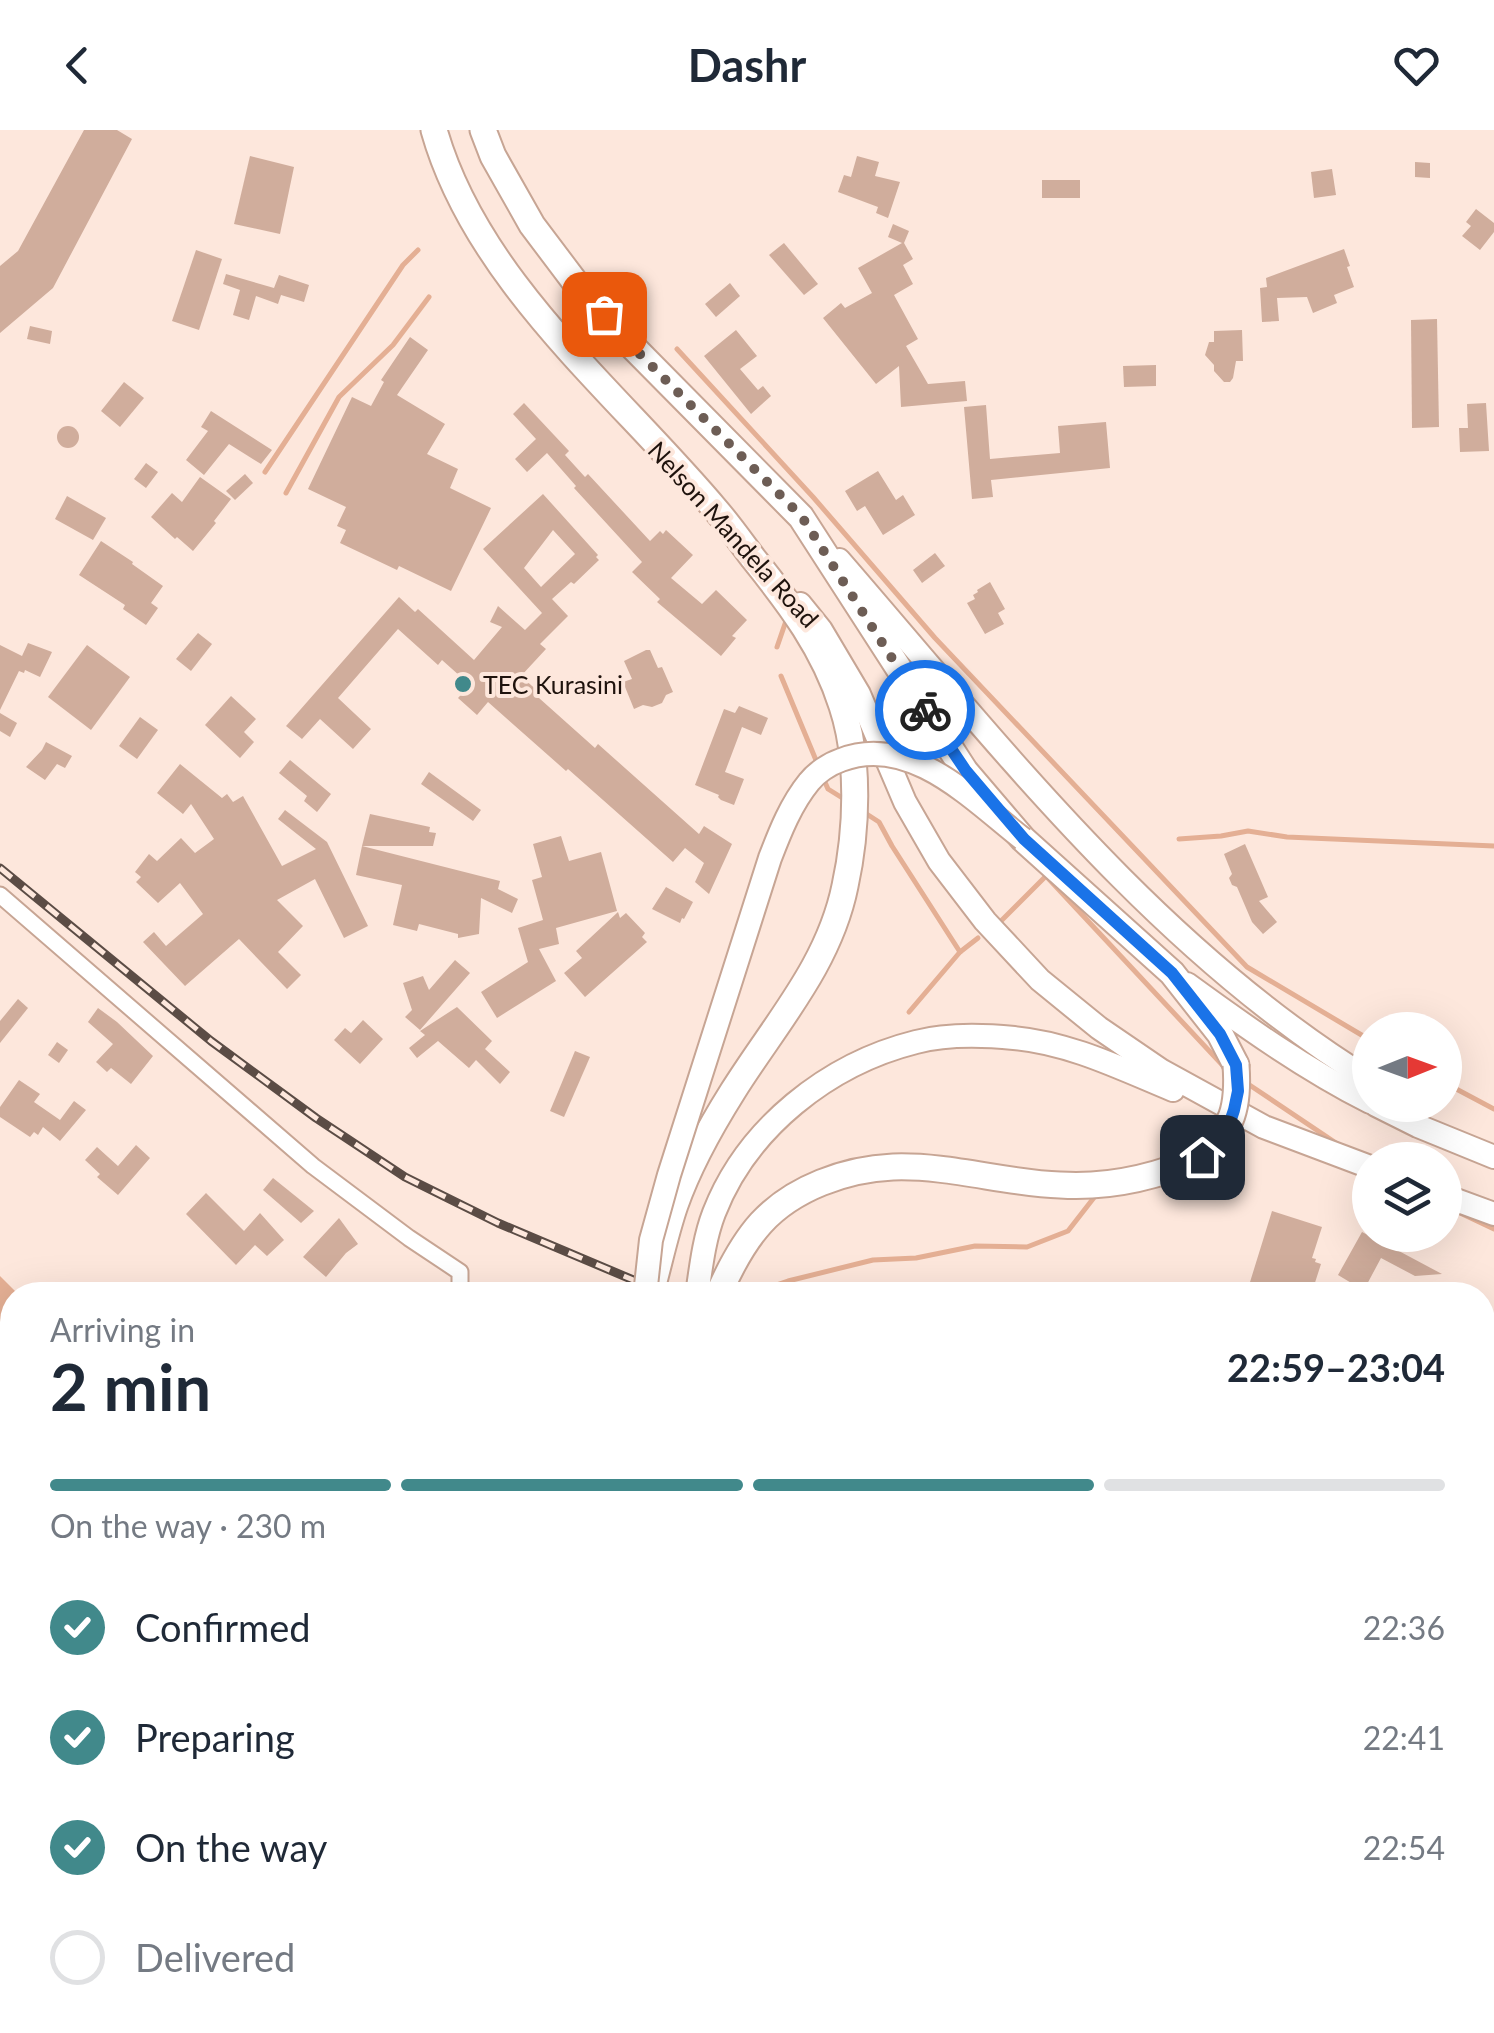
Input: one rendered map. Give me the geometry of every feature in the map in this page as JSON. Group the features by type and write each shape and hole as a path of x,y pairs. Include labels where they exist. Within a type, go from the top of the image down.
{"main road":[{"name":"Nelson Mandela Road","path":"434,130 464,205 512,282 593,378 779,578 821,630 858,694 905,802 940,861 985,921 1040,980 1162,1071 1264,1127 1352,1161"},
{"path":"482,130 532,225 578,286 629,343 802,517 1023,773 1208,961 1352,1068"},
{"path":"652,1282 676,1202 703,1143 750,1064 810,976 831,930 845,886 854,807 843,708 822,653 792,607 715,508"},
{"path":"802,517 966,771 1024,839"},
{"path":"649,1282 651,1240 660,1207 783,826 811,779 849,757 874,752 900,756 956,787 1024,839 1172,973 1258,1036 1352,1092"},
{"path":"724,1282 763,1221 789,1200 849,1173 893,1167 1060,1186 1104,1185 1144,1178 1202,1157 1228,1128 1238,1091 1236,1065 1220,1034 1172,973"},
{"path":"699,1282 713,1215 729,1181 759,1138 796,1101 842,1071 906,1044 972,1036 1016,1038 1059,1046 1264,1127"},
{"path":"1410,1122 1494,1154"},
{"path":"1439,1122 1494,1154"},
{"path":"1462,1202 1494,1214"}],"street":[{"path":"0,895 312,1166 460,1272 460,1282"}],"building":[{"path":"84,130 117,130 132,139 53,288 0,333 0,266 18,251"},
{"path":"250,156 294,167 280,234 234,224"},
{"path":"857,156 879,162 875,176 900,182 888,218 876,213 878,207 838,192 844,175 851,177"},
{"path":"1415,162 1430,163 1430,178 1415,177"},
{"path":"1332,169 1336,195 1314,198 1311,172"},
{"path":"1042,180 1080,180 1080,198 1042,198"},
{"path":"1476,209 1494,223 1494,232 1480,250 1462,236 1471,226 1466,222"},
{"path":"893,224 909,231 904,243 913,259 903,265 913,284 894,295 918,339 906,346 928,384 965,381 967,401 901,407 899,366 876,384 823,318 841,303 845,308 872,293 858,268 902,243 888,237"},
{"path":"784,243 818,284 804,295 769,255"},
{"path":"1344,249 1354,287 1334,295 1337,303 1313,313 1307,297 1277,298 1279,321 1262,322 1260,288 1267,287 1266,278"},
{"path":"196,250 222,259 199,330 172,321"},
{"path":"226,274 274,288 279,275 309,285 304,302 281,295 278,304 256,296 249,320 233,315 240,290 223,284"},
{"path":"730,283 740,296 716,317 705,304"},
{"path":"1437,319 1439,427 1412,428 1411,320"},
{"path":"30,326 52,331 50,344 27,339"},
{"path":"736,330 757,356 740,369 758,390 763,386 771,396 751,414 704,356"},
{"path":"1242,330 1243,361 1236,361 1233,378 1224,382 1205,355 1209,342 1214,342 1214,331"},
{"path":"410,337 428,350 397,395 445,424 427,454 458,469 450,488 491,508 451,591 340,543 346,530 337,526 346,507 308,489 352,397 371,406 384,382 381,380"},
{"path":"1156,365 1156,386 1124,387 1123,366"},
{"path":"124,382 144,398 120,427 101,411"},
{"path":"524,403 569,451 565,455 585,477 588,474 650,541 666,530 693,555 671,578 702,604 716,590 747,620 721,656 657,602 660,599 632,572 642,562 547,453 527,472 515,459 536,439 513,414"},
{"path":"1486,403 1489,451 1460,452 1459,428 1468,428 1467,404"},
{"path":"986,405 990,459 1060,453 1058,426 1106,422 1110,468 991,480 993,497 972,499 964,407"},
{"path":"211,411 272,450 261,464 229,444 204,475 186,460 208,431 201,427"},
{"path":"68,426 76,429 76,445 68,448 60,445 57,437 60,429"},
{"path":"146,463 158,472 146,488 134,479"},
{"path":"878,471 896,500 903,495 915,515 883,535 865,506 857,511 845,491"},
{"path":"245,474 253,483 235,500 226,491"},
{"path":"200,477 231,499 193,551 151,517 172,493 182,502"},
{"path":"543,494 598,555 599,560 574,584 571,582 552,599 568,616 540,644 546,649 521,676 542,695 539,698 595,748 598,744 699,834 704,826 732,844 709,894 695,882 704,863 685,848 673,862 488,702 477,715 458,698 470,685 442,660 438,665 398,629 338,698 371,729 353,749 320,719 302,739 286,726 399,597 415,612 418,609 474,660 502,627 490,622 498,606 525,630 542,613 483,549","holes":["553,530 575,554 541,587 524,568"]},
{"path":"67,496 106,518 93,540 55,519"},
{"path":"101,541 163,586 151,603 158,608 146,625 123,609 125,605 79,575"},
{"path":"935,553 945,566 922,583 913,570"},
{"path":"990,582 1005,609 998,613 1004,624 985,634 967,603"},
{"path":"198,633 212,644 191,671 176,659"},
{"path":"28,643 52,652 40,677 19,671 0,710 0,645 22,656"},
{"path":"87,645 130,677 91,730 48,697"},
{"path":"650,650 658,668 662,667 673,692 662,703 634,709 623,682 632,679 624,661"},
{"path":"231,696 256,719 244,732 254,742 240,758 205,725"},
{"path":"739,706 768,718 761,735 742,727 725,772 744,779 734,805 695,785 724,709 735,713"},
{"path":"0,713 17,723 10,737 0,731"},
{"path":"140,717 158,730 137,759 119,746"},
{"path":"46,742 72,756 65,768 57,764 45,780 26,767"},
{"path":"290,760 331,794 317,812 304,801 307,796 279,773"},
{"path":"180,764 222,798 227,794 233,802 243,796 282,866 316,849 278,819 285,810 327,842 368,926 344,938 315,879 277,900 303,926 278,952 301,975 287,989 239,939 185,986 143,942 154,932 166,946 203,914 180,883 158,903 136,882 141,877 135,872 149,854 157,861 181,838 195,853 214,839 191,804 183,814 157,793"},
{"path":"429,772 481,810 473,821 421,784"},
{"path":"370,814 430,827 429,832 436,833 433,846 362,846"},
{"path":"561,836 569,861 601,852 617,911 556,928 559,944 539,949 556,981 497,1018 481,992 528,962 518,928 543,920 532,880 542,877 533,844"},
{"path":"1245,844 1268,897 1259,901 1277,922 1263,934 1252,922 1237,887 1232,885 1224,854"},
{"path":"362,846 500,881 498,889 518,899 512,913 481,898 479,934 458,938 458,934 419,924 417,931 393,925 402,885 356,875"},
{"path":"666,887 693,902 680,923 652,909"},
{"path":"618,912 620,918 626,913 645,933 642,937 647,942 585,997 564,973 582,958 576,951"},
{"path":"455,960 470,973 420,1030 405,1017 412,1010 403,983 423,976 429,990"},
{"path":"18,999 28,1008 0,1043 0,1021"},
{"path":"457,1007 492,1041 485,1049 510,1072 500,1084 476,1060 469,1068 438,1041 417,1058 409,1048 425,1035 420,1031"},
{"path":"98,1008 153,1056 131,1084 96,1062 113,1044 88,1022"},
{"path":"363,1020 383,1039 360,1064 334,1040 345,1028 351,1033"},
{"path":"57,1042 68,1050 59,1063 48,1055"},
{"path":"575,1051 590,1057 564,1117 550,1111"},
{"path":"19,1080 40,1094 34,1102 60,1120 74,1101 86,1110 60,1141 43,1127 38,1135 34,1132 30,1137 0,1117 0,1107"},
{"path":"136,1145 150,1158 118,1195 85,1160 97,1147 118,1166"},
{"path":"273,1178 314,1211 301,1223 263,1190"},
{"path":"206,1193 244,1231 260,1213 284,1240 267,1256 255,1245 236,1265 186,1214"},
{"path":"1272,1211 1322,1227 1312,1258 1321,1264 1315,1282 1250,1282"},
{"path":"339,1218 358,1244 326,1277 303,1257"},
{"path":"1352,1250 1400,1252 1442,1274 1415,1276 1381,1258 1368,1282 1350,1282 1338,1275"}],"waterway":[{"path":"265,472 403,265 418,250"},
{"path":"286,493 339,397 393,345 429,297"},
{"path":"677,349 935,638 1247,967 1352,1029"},
{"path":"777,647 787,618"},
{"path":"781,676 818,765"},
{"path":"824,780 828,789 844,799"},
{"path":"862,811 879,822 960,952"},
{"path":"1179,839 1248,831 1287,837 1494,846"},
{"path":"998,924 1046,876 1227,1070"},
{"path":"909,1012 960,952 978,938"},
{"path":"1245,1082 1339,1145"},
{"path":"1462,1092 1494,1109"},
{"path":"785,1282 873,1260 916,1258 975,1246 1027,1247 1068,1231 1096,1195"},
{"path":"1462,1214 1494,1229"}],"railway":[{"path":"0,868 211,1041 405,1177 498,1223 638,1282"}],"way so far":[{"path":"604,314 802,517 925,710"}],"place":[{"name":"TEC Kurasini","path":"463,684"}],"route":[{"path":"925,710 966,771 1024,839 1172,973 1220,1034 1236,1065 1238,1091 1228,1128 1202,1157"}]}
